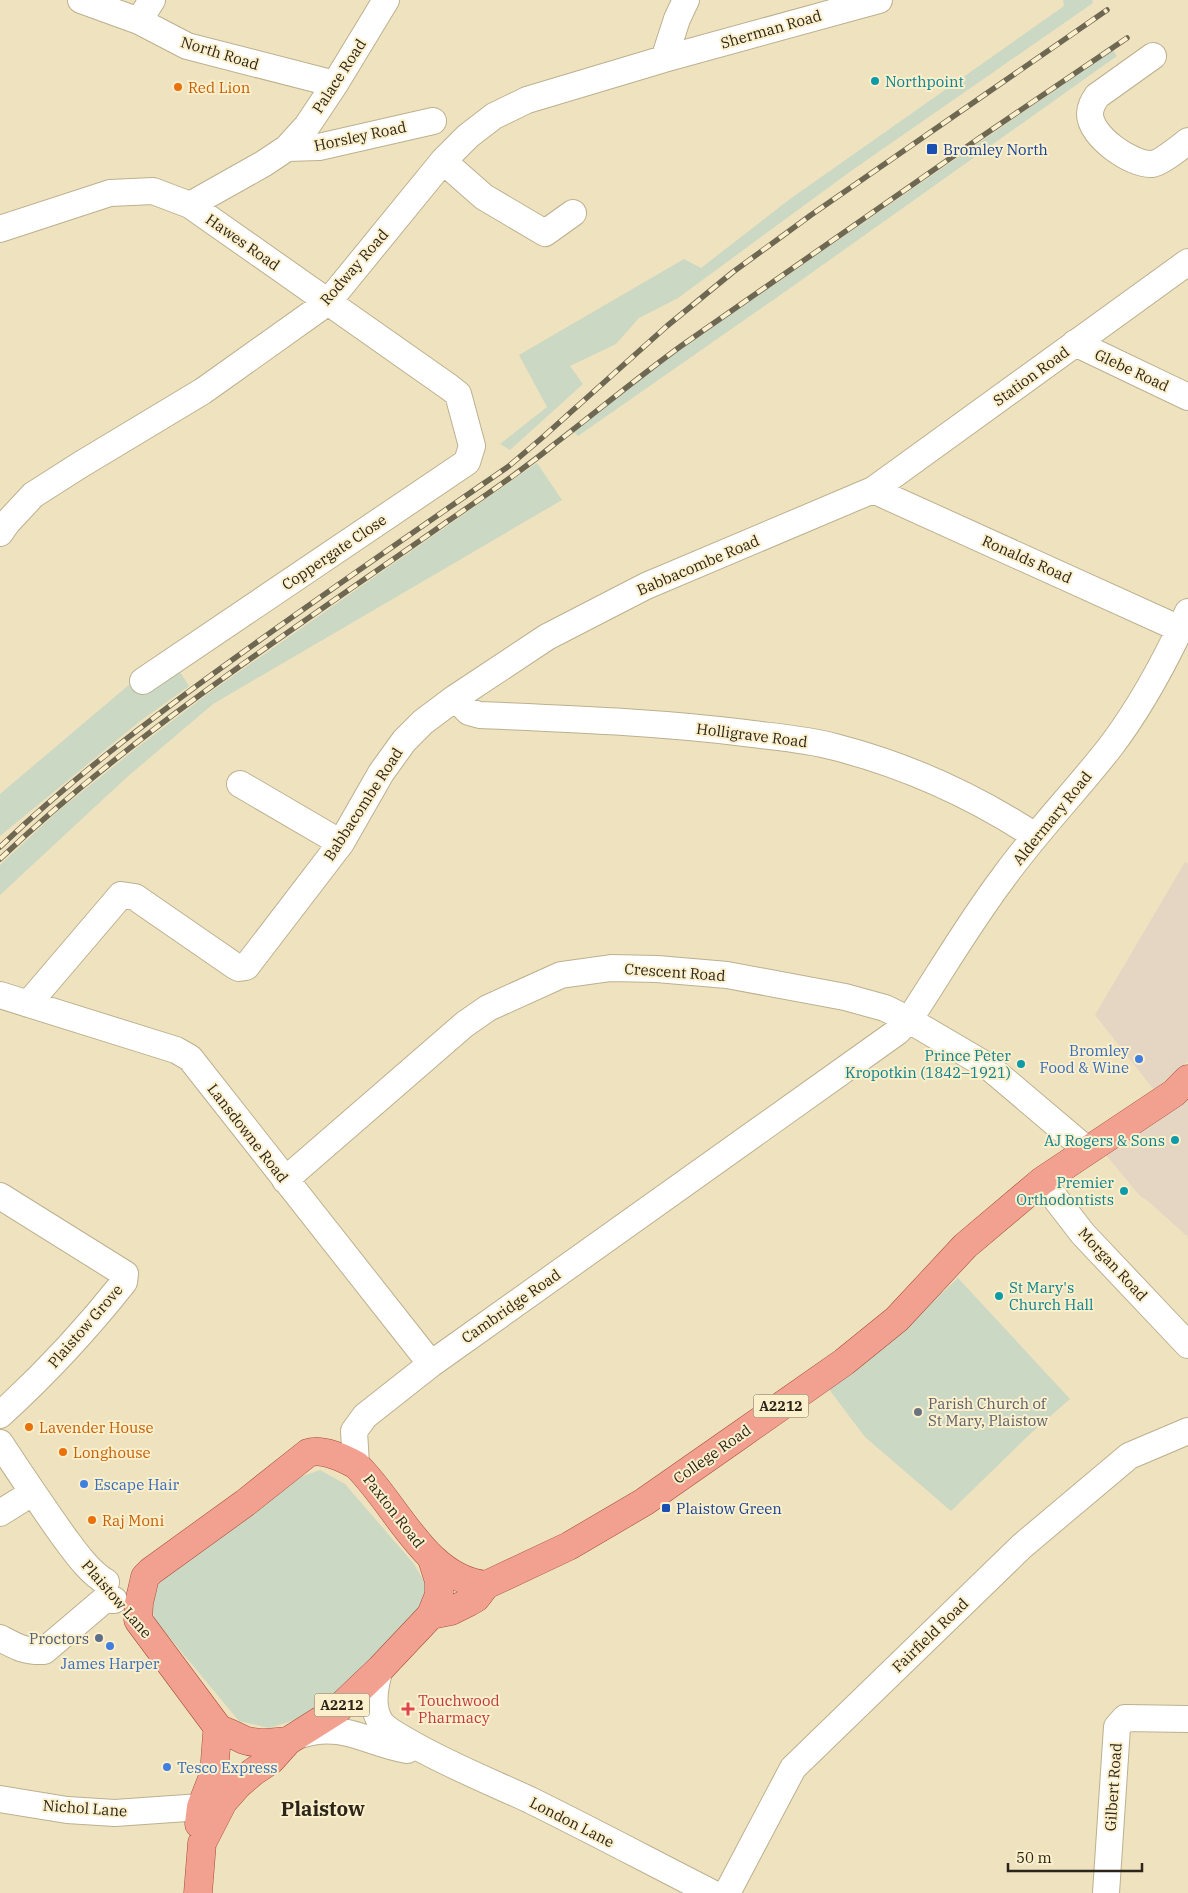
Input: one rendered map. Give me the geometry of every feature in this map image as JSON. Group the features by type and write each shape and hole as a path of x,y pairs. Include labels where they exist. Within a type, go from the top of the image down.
{"main road":[{"name":"College Road","path":"431,1615 441,1614 470,1602 476,1598 486,1585 569,1546 644,1502 844,1362 897,1319 965,1246 1042,1181 1087,1150 1183,1092"},
{"path":"138,1620 139,1603 145,1577 308,1453 315,1451 344,1458 356,1465"},
{"name":"Paxton Road","path":"356,1465 432,1559 457,1576 475,1584 486,1585"},
{"name":"Paxton Road","path":"431,1615 439,1595 439,1581 432,1559"},
{"name":"A2212","path":"198,1893 202,1843 228,1796 253,1772 271,1760 294,1738 337,1710 380,1669 431,1615"},
{"name":"Plaistow Lane","path":"138,1620 219,1729"},
{"path":"202,1843 199,1819 201,1807 214,1774 219,1729 232,1733 246,1741 266,1743 294,1738"}],"street":[{"name":"North Road","path":"81,0 139,22 187,46 335,84"},
{"path":"139,22 152,0"},
{"name":"Palace Road","path":"287,148 307,126 386,0"},
{"path":"664,60 677,19 686,0"},
{"name":"Sherman Road","path":"664,60 879,0"},
{"path":"1153,56 1097,96 1091,106 1090,116 1095,129 1109,145 1125,156 1144,164 1155,164 1188,141"},
{"name":"Rodway Road","path":"0,533 33,495 203,391 328,302 443,161 468,136 494,116 527,100 664,60"},
{"name":"Horsley Road","path":"287,148 319,146 433,121"},
{"path":"190,205 263,164 287,148"},
{"path":"443,161 484,197 545,233 573,213"},
{"name":"Hawes Road","path":"0,229 110,193 153,191 190,205 458,394"},
{"name":"Station Road","path":"874,490 1188,262"},
{"name":"Glebe Road","path":"1076,344 1188,397"},
{"name":"Coppergate Close","path":"143,681 466,462 472,446 458,394"},
{"name":"Ronalds Road","path":"874,490 1184,621"},
{"name":"Babbacombe Road","path":"28,1004 121,895 135,897 235,966 239,968 246,967 341,843 381,773 404,741 423,722 455,698 547,637 646,586 874,490"},
{"name":"Aldermary Road","path":"909,1020 1002,878 1110,747 1138,708 1154,681 1184,621"},
{"name":"Holligrave Road","path":"455,698 469,712 480,716 639,722 732,731 833,746 880,760 917,774 986,806 1035,836"},
{"path":"240,784 341,843"},
{"name":"Crescent Road","path":"285,1180 465,1024 488,1008 561,975 611,968 657,968 727,975 845,997 885,1008 989,1067 1087,1150"},
{"name":"Lansdowne Road","path":"0,995 176,1050 190,1058 431,1364"},
{"name":"Cambridge Road","path":"356,1465 354,1431 366,1416 431,1364 897,1032 909,1020"},
{"name":"Morgan Road","path":"1042,1181 1083,1234 1188,1345"},
{"name":"Plaistow Grove","path":"0,1196 125,1274 124,1282 93,1321 59,1358 0,1415"},
{"name":"Fairfield Road","path":"727,1893 793,1768 1022,1546 1129,1456 1188,1431"},
{"name":"Plaistow Lane","path":"0,1443 32,1493 87,1565 130,1615 138,1620"},
{"path":"0,1513 32,1493"},
{"path":"0,1638 21,1649 32,1652 44,1651 104,1600 110,1591 122,1582 145,1577"},
{"path":"380,1669 375,1696 377,1711 382,1724 430,1754"},
{"name":"Gilbert Road","path":"1106,1893 1117,1727 1126,1718 1188,1719"},
{"path":"294,1738 315,1730 336,1730 403,1750 430,1754"},
{"name":"London Lane","path":"430,1754 530,1800 712,1893"},
{"name":"Nichol Lane","path":"0,1799 68,1810 118,1813 201,1807"}],"shaded area":[{"path":"1185,862 1188,864 1188,1061 1154,1090 1095,1015"},
{"path":"1188,1079 1188,1237 1140,1196 1097,1144"}],"green space":[{"path":"1063,0 1092,0 1093,3 851,171 678,298 639,318 616,344 570,366 583,384 510,450 500,444 547,407 519,355 684,259 701,268 790,199 1064,6"},
{"path":"1113,50 1117,56 786,291 578,436 573,431 652,369"},
{"path":"537,463 562,500 213,704 126,778 0,895 0,865 58,811 209,693"},
{"path":"176,666 189,686 139,722 0,836 0,794 130,684 142,692"},
{"path":"958,1278 1070,1399 1029,1435 951,1511 865,1437 828,1388 882,1349"},
{"path":"320,1470 345,1484 414,1564 425,1583 426,1594 415,1614 345,1689 301,1718 269,1728 239,1721 155,1620 148,1597 165,1572 292,1480"}],"railway":[{"path":"0,847 57,795 177,700 306,607 509,466 667,326 733,272 811,215 1107,10"},
{"path":"0,859 106,767 218,682 514,475 681,346 978,139 1127,38"}],"place":[{"name":"Northpoint","path":"875,81"},
{"name":"Red Lion","path":"178,87"},
{"name":"Bromley North","path":"932,149"},
{"name":"Bromley Food & Wine","path":"1139,1059"},
{"name":"Prince Peter Kropotkin (1842–1921)","path":"1021,1064"},
{"name":"AJ Rogers & Sons","path":"1175,1140"},
{"name":"Premier Orthodontists","path":"1124,1191"},
{"name":"St Mary's Church Hall","path":"999,1296"},
{"name":"Parish Church of St Mary, Plaistow","path":"918,1412"},
{"name":"Lavender House","path":"29,1427"},
{"name":"Longhouse","path":"63,1452"},
{"name":"Escape Hair","path":"84,1484"},
{"name":"Plaistow Green","path":"666,1508"},
{"name":"Raj Moni","path":"92,1520"},
{"name":"Proctors","path":"99,1638"},
{"name":"James Harper","path":"110,1646"},
{"name":"Touchwood Pharmacy","path":"408,1709"},
{"name":"Tesco Express","path":"167,1767"}],"district":[{"name":"Plaistow","path":"323,1808"}]}
